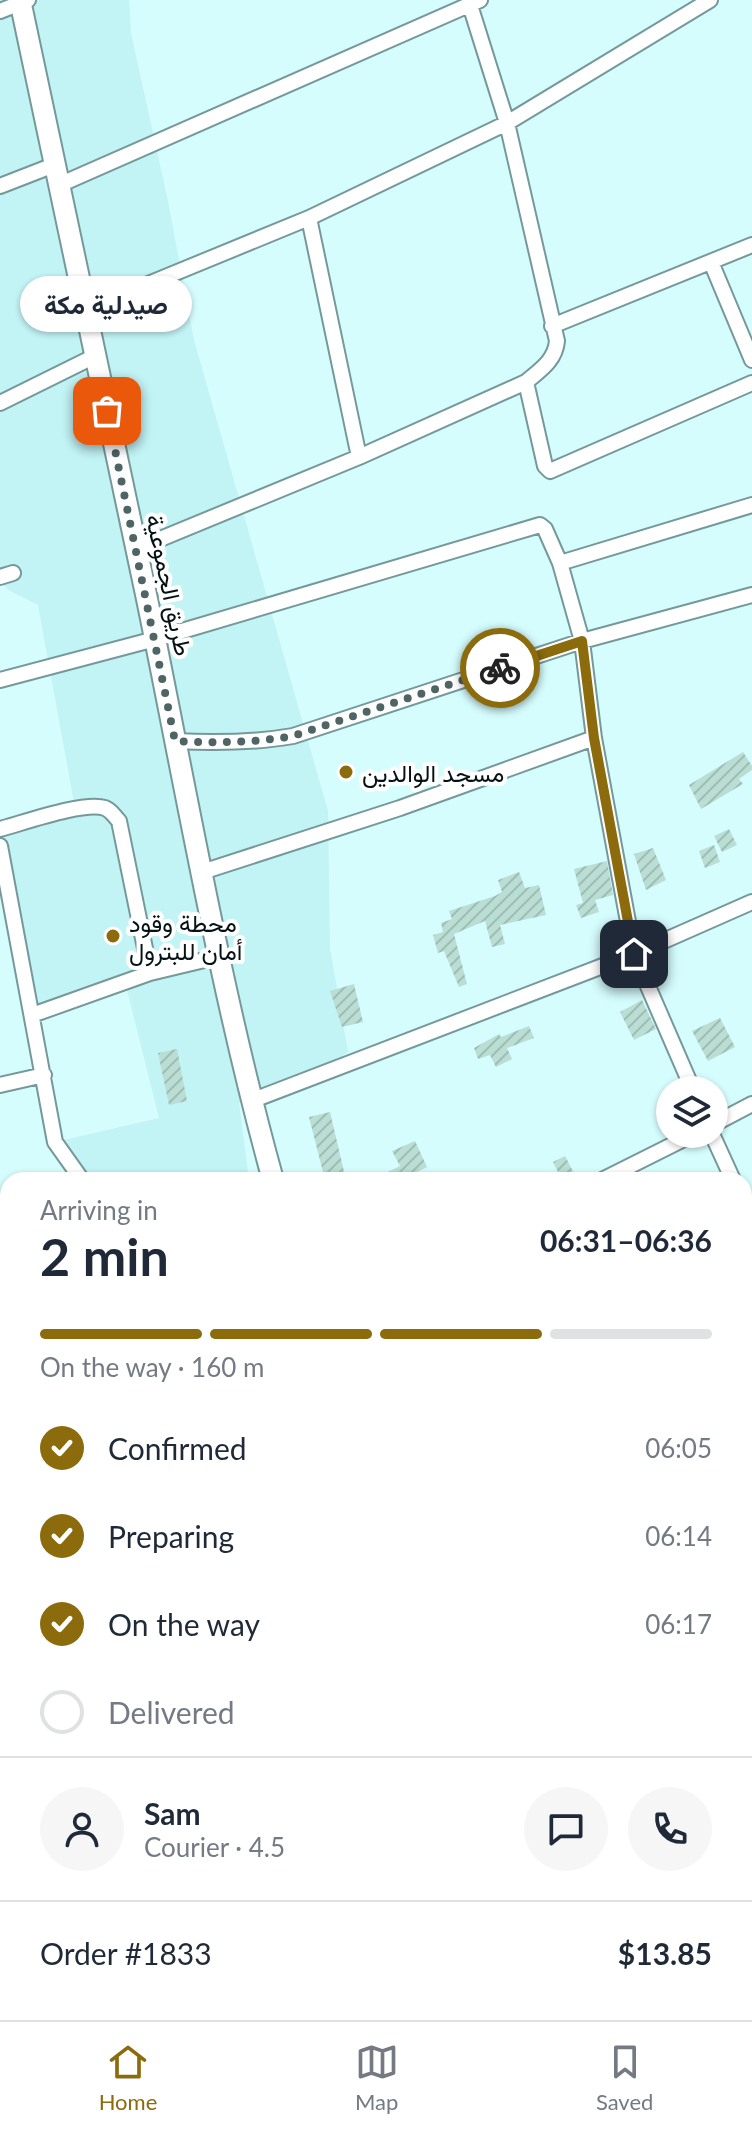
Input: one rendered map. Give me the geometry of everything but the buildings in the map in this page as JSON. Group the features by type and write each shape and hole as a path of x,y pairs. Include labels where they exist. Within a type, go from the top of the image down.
{"main road":[{"name":"طريق الجموعية","path":"23,1 155,639 199,873 268,1172"}],"street":[{"path":"85,310 309,218 507,123 710,0"},
{"path":"0,11 23,1"},
{"path":"0,186 57,175 475,2 507,123 557,341 556,353 526,382 359,457 136,549"},
{"path":"309,218 359,457"},
{"path":"552,326 752,245"},
{"path":"711,262 752,360"},
{"path":"0,403 95,356"},
{"path":"526,382 545,466 550,471 752,383"},
{"path":"560,563 752,505"},
{"path":"0,680 155,639 540,525 545,529 560,563 582,641 594,738 634,954 687,1076"},
{"path":"175,741 221,743 293,736 582,641 752,595"},
{"path":"199,873 400,808 594,738"},
{"path":"0,829 75,809 101,806 110,810 119,821 150,973"},
{"path":"0,846 55,1142 76,1172"},
{"path":"251,1101 634,954 752,902"},
{"path":"32,1015 150,973 217,957"},
{"path":"0,1085 44,1075"},
{"path":"728,1117 752,1104"},
{"path":"618,1172 666,1148"},
{"path":"718,1148 729,1172"}],"shaded area":[{"path":"0,0 129,0 131,33 168,201 194,340 328,811 330,948 348,1052 332,1064 311,1069 239,1103 248,1172 73,1172 55,1142 159,1118 125,982 32,1015 0,846 0,829 75,808 38,605 8,590 0,580"}],"way so far":[{"path":"107,411 175,741 221,743 293,736 500,668"}],"place":[{"name":"صيدلية مكة","path":"107,411"},
{"name":"مسجد الوالدين","path":"346,772"},
{"name":"محطة وقود أمان للبترول","path":"113,936"}],"route":[{"path":"500,668 582,641 594,738 634,954"}]}
